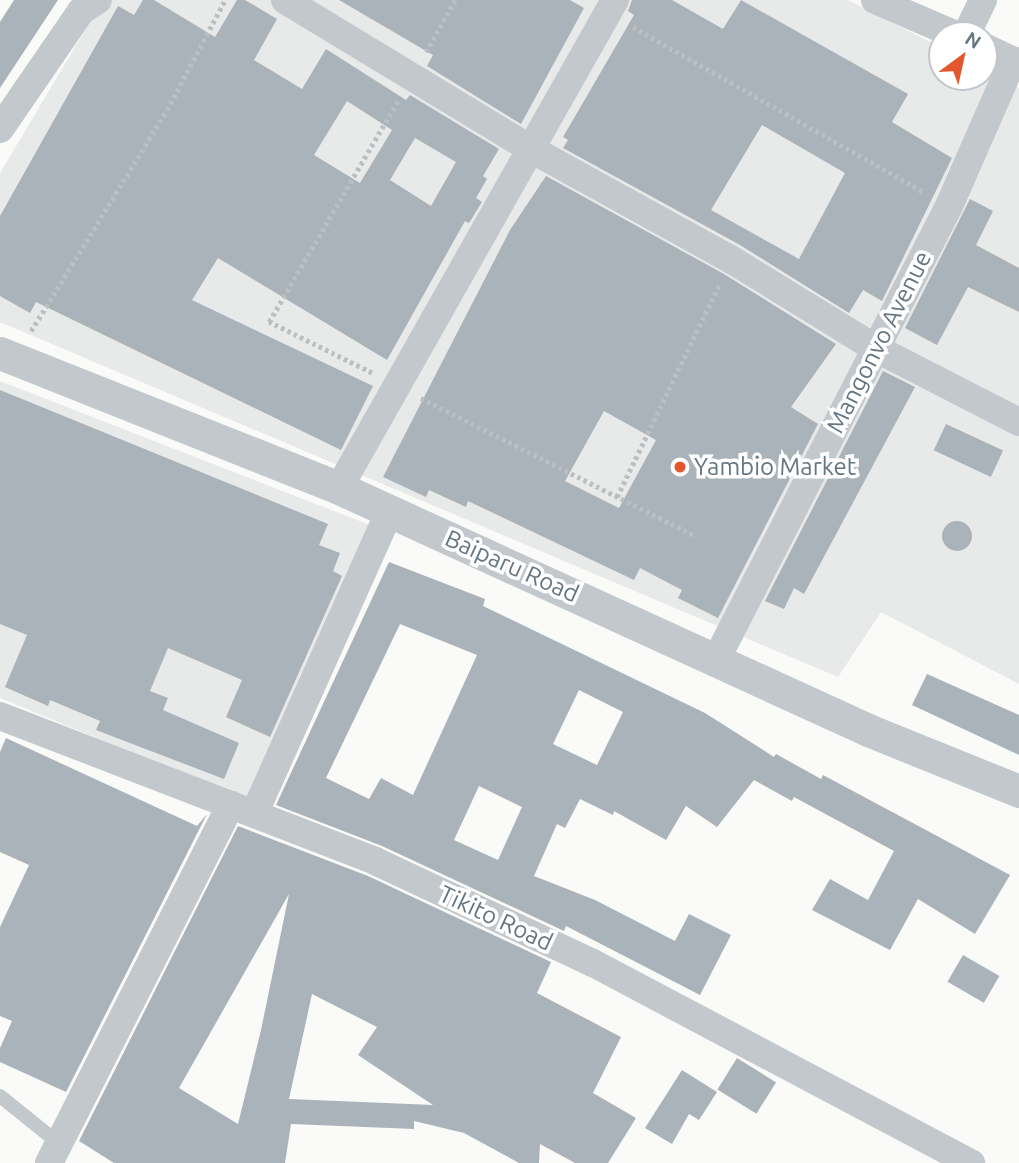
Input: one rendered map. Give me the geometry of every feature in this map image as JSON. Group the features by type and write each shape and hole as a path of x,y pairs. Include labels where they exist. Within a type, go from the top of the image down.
{"street":[{"path":"0,129 81,11 98,0"},
{"path":"285,0 529,148 732,260 875,348 1019,422"},
{"path":"875,0 928,23"},
{"path":"973,21 983,0"},
{"path":"339,488 394,384 611,6"},
{"path":"998,53 1016,61"},
{"name":"Mangonvo Avenue","path":"717,658 949,206 1016,61"},
{"name":"Baiparu Road","path":"7,356 339,488 717,658 868,730 1019,791"},
{"path":"55,1154 243,808 389,512"},
{"name":"Tikito Road","path":"0,716 375,861 593,964 971,1163"}],"lane":[{"path":"0,1096 55,1154"}],"path":[{"path":"7,356 167,110 225,0"},
{"path":"454,0 269,322 695,536"},
{"path":"611,6 949,206"},
{"path":"617,496 732,260"}],"shaded area":[{"name":"Yambio Market","path":"103,0 848,0 928,41 928,91 998,91 998,77 1019,88 1019,684 881,612 838,677 0,322 0,173"},
{"path":"0,381 375,527 254,803 0,698"}],"building":[{"path":"14,0 58,0 0,88 0,22"},
{"path":"143,0 154,0 215,37 237,0 245,0 277,19 254,60 302,89 326,49 406,100 410,95 499,149 483,176 487,179 476,198 482,202 469,223 465,221 387,360 218,258 192,300 373,386 341,450 36,302 30,313 0,296 0,216 118,6 134,15","holes":["347,101 392,130 360,183 314,155","415,138 456,162 431,206 390,180"]},
{"path":"339,0 570,0 584,8 521,124 427,66 433,55"},
{"path":"632,0 672,0 723,29 741,0 908,94 892,122 952,158 882,301 863,290 849,313 740,245 563,148 568,140 563,137 634,15 628,11","holes":["762,125 845,173 799,259 711,210"]},
{"path":"546,176 724,274 836,344 791,407 818,424 718,618 678,598 682,590 640,568 634,580 468,501 466,507 429,490 426,497 383,477 510,230","holes":["604,411 656,440 619,508 565,481"]},
{"path":"970,199 993,211 976,245 1019,268 1019,312 968,287 937,345 905,328"},
{"path":"883,371 915,387 804,594 794,588 784,609 765,601"},
{"path":"0,390 328,524 319,545 340,553 333,571 342,576 270,737 226,717 242,680 168,648 150,691 168,698 163,710 239,743 224,779 96,730 100,721 50,700 48,706 5,687 27,635 0,624"},
{"path":"946,424 1003,451 991,477 934,450"},
{"path":"957,521 963,522 971,530 971,542 963,550 957,551 951,550 943,542 942,536 943,530 951,522"},
{"path":"389,562 485,599 483,606 705,713 774,757 776,754 821,779 823,775 1010,875 975,934 918,899 890,950 812,910 830,879 868,900 894,851 794,797 792,801 754,780 717,827 686,806 666,840 614,811 613,815 580,799 565,828 557,824 534,876 595,900 675,941 689,914 731,935 700,995 566,926 564,931 382,846 276,805","holes":["400,624 477,655 413,795 381,778 369,799 326,778","579,690 623,712 597,765 553,744","479,786 522,807 498,860 454,840"]},
{"path":"927,674 1019,715 1019,755 912,705"},
{"path":"6,738 197,826 207,814 66,1092 0,1062 0,1048 12,1021 0,1016 0,927 29,865 0,852 0,752"},
{"path":"238,826 368,876 551,962 537,993 621,1037 593,1093 636,1118 608,1163 575,1163 540,1144 539,1163 519,1163 464,1133 414,1121 414,1129 291,1124 285,1163 114,1163 79,1141","holes":["289,894 261,1030 238,1124 179,1088","312,994 377,1027 358,1055 433,1105 289,1099"]},
{"path":"963,955 999,976 984,1003 948,982"},
{"path":"737,1058 776,1082 756,1114 717,1089"},
{"path":"682,1070 717,1092 699,1120 689,1114 672,1144 645,1128"}],"place":[{"name":"Yambio Market","path":"680,467"}]}
